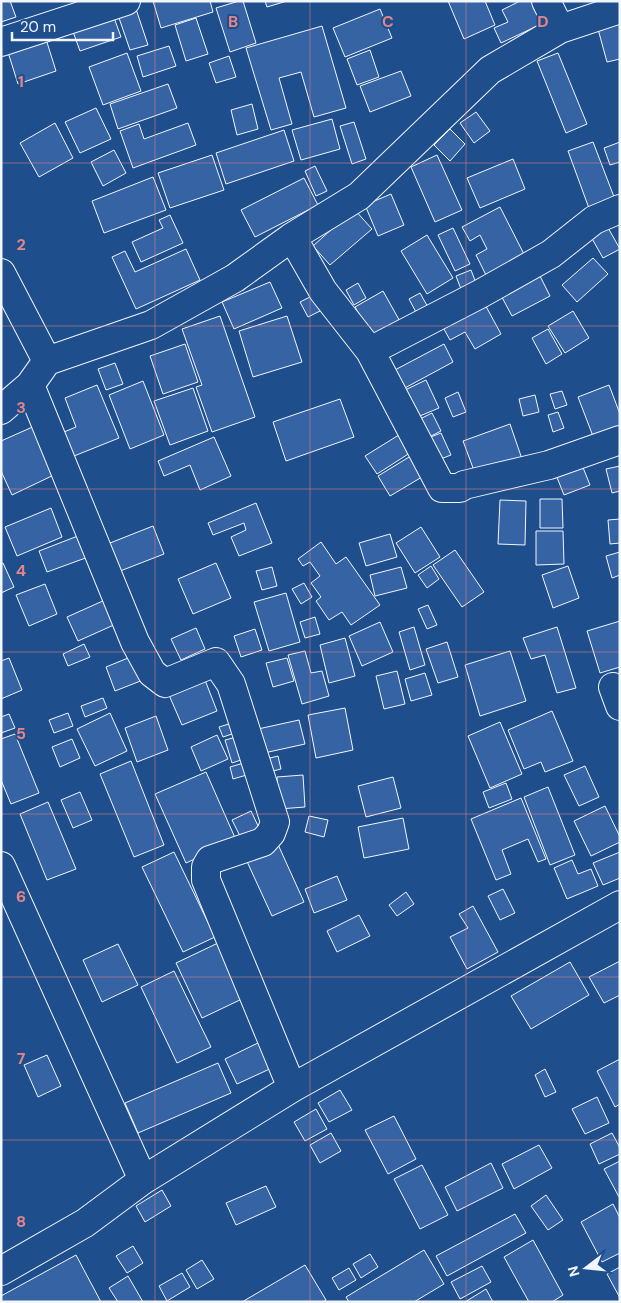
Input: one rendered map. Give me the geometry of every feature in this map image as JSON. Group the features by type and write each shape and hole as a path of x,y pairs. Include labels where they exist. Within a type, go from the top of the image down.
{"street":[{"path":"1,42 126,1"},
{"path":"546,1 560,28"},
{"path":"1,410 30,385 47,361 151,324 235,278 292,237 358,196 490,70 560,28 620,9"},
{"path":"370,351 480,294 551,254 594,220 620,208"},
{"path":"292,237 323,291 370,351 442,488 460,488 464,485 549,465 620,440"},
{"path":"1,273 47,361"},
{"path":"30,385 135,642 152,673 166,683 216,662 232,684 275,822 271,833 263,842 210,860 206,867 206,880 292,1088"},
{"path":"1,866 143,1180"},
{"path":"1,1271 85,1223 143,1180 292,1088 620,905"}],"building":[{"path":"1,1 10,1 16,17 1,22"},
{"path":"153,1 210,1 213,12 161,28"},
{"path":"243,1 256,43 230,52 216,8"},
{"path":"265,1 287,1 267,7"},
{"path":"448,1 485,1 495,25 464,39"},
{"path":"520,1 543,1 552,19 501,43 494,28 508,22 502,10"},
{"path":"136,9 148,45 130,50 118,15"},
{"path":"380,9 392,38 345,57 333,28"},
{"path":"112,12 121,37 80,51 71,26"},
{"path":"196,18 208,54 186,61 175,25"},
{"path":"620,22 620,59 607,62 598,29"},
{"path":"322,26 346,108 314,117 301,72 279,78 292,124 271,130 246,48"},
{"path":"45,36 56,71 18,84 7,49"},
{"path":"169,46 176,66 143,77 137,56"},
{"path":"370,50 379,77 357,85 347,59"},
{"path":"127,53 141,91 103,105 89,67"},
{"path":"558,53 587,124 566,133 537,61"},
{"path":"229,56 236,77 216,83 209,63"},
{"path":"401,71 411,96 370,112 360,86"},
{"path":"168,84 177,108 118,129 110,104"},
{"path":"252,104 258,129 237,135 231,110"},
{"path":"96,108 111,139 80,153 65,122"},
{"path":"476,112 490,131 474,143 460,123"},
{"path":"332,119 340,149 301,160 292,130"},
{"path":"354,122 366,159 352,164 340,126"},
{"path":"55,123 73,158 39,177 20,143"},
{"path":"188,123 196,145 133,168 120,131 139,124 144,139"},
{"path":"450,129 465,144 450,161 434,145"},
{"path":"284,130 294,161 226,184 216,153"},
{"path":"593,142 616,202 590,211 568,151"},
{"path":"620,142 620,162 610,165 604,148"},
{"path":"114,150 126,173 103,186 91,162"},
{"path":"212,155 224,190 170,208 158,173"},
{"path":"437,155 462,210 435,222 411,167"},
{"path":"513,159 525,189 480,208 467,178"},
{"path":"315,166 327,191 316,196 305,171"},
{"path":"153,177 166,210 104,233 92,201"},
{"path":"304,178 318,205 255,237 241,210"},
{"path":"391,194 404,225 378,236 365,205"},
{"path":"500,207 528,262 490,283 476,255 487,249 480,235 470,241 462,227"},
{"path":"354,209 372,229 330,265 313,246"},
{"path":"170,215 183,243 141,262 132,242 163,228 159,220"},
{"path":"607,226 620,249 603,258 590,235"},
{"path":"453,228 470,264 455,271 438,235"},
{"path":"427,235 453,278 427,294 401,251"},
{"path":"186,249 200,280 136,309 112,257 125,251 135,272"},
{"path":"593,258 608,274 577,302 562,285"},
{"path":"536,268 550,296 512,316 497,288"},
{"path":"471,270 479,291 464,297 456,276"},
{"path":"270,282 282,308 234,329 222,302"},
{"path":"358,283 366,298 354,305 346,290"},
{"path":"383,291 402,325 374,340 355,307"},
{"path":"420,293 429,309 418,316 409,299"},
{"path":"316,294 324,309 308,317 300,302"},
{"path":"482,299 501,334 475,349 465,332 450,340 440,322"},
{"path":"573,311 589,338 565,353 548,326"},
{"path":"220,316 255,417 212,432 196,387 202,385 182,329"},
{"path":"287,316 302,362 253,377 239,331"},
{"path":"548,329 562,354 546,364 532,338"},
{"path":"185,344 198,382 163,394 150,356"},
{"path":"444,344 453,362 403,389 393,371"},
{"path":"115,363 123,384 106,390 98,369"},
{"path":"426,380 439,408 415,418 403,391"},
{"path":"143,381 164,435 130,449 109,395"},
{"path":"97,385 119,438 74,456 64,432 76,427 65,398"},
{"path":"609,385 620,414 620,434 596,444 578,397"},
{"path":"193,388 208,431 170,445 154,401"},
{"path":"562,391 567,405 555,409 550,394"},
{"path":"458,392 466,412 453,417 445,398"},
{"path":"535,395 539,412 523,416 519,399"},
{"path":"340,399 354,437 286,461 273,422"},
{"path":"558,412 564,428 553,432 548,415"},
{"path":"432,413 441,431 425,439 416,421"},
{"path":"510,424 522,459 476,476 463,441"},
{"path":"37,425 58,473 12,495 1,471 1,441"},
{"path":"402,433 413,451 377,474 365,456"},
{"path":"441,433 451,455 438,460 428,438"},
{"path":"214,437 231,476 200,490 190,465 164,476 158,461"},
{"path":"414,454 427,474 390,496 378,476"},
{"path":"580,460 590,485 564,495 554,470"},
{"path":"620,466 620,491 612,493 606,469"},
{"path":"540,499 562,499 563,528 540,528"},
{"path":"500,500 526,501 525,545 498,544"},
{"path":"256,503 272,543 239,556 231,537 246,530 244,523 213,535 208,523"},
{"path":"51,508 62,537 17,556 5,527"},
{"path":"620,519 620,543 610,544 608,520"},
{"path":"153,526 164,554 115,573 105,545"},
{"path":"421,527 440,557 415,573 396,543"},
{"path":"536,531 563,531 564,564 536,565"},
{"path":"83,534 91,556 47,572 39,551"},
{"path":"390,534 397,557 366,566 359,543"},
{"path":"321,542 336,564 346,557 380,605 351,625 342,612 329,620 316,601 321,597 311,583 320,576 310,562 303,566 298,559"},
{"path":"455,550 484,592 462,607 433,565"},
{"path":"620,552 620,575 612,578 606,556"},
{"path":"3,563 14,587 1,593 1,564"},
{"path":"216,563 231,598 193,614 178,579"},
{"path":"431,566 439,579 427,588 418,575"},
{"path":"568,566 579,598 553,608 542,575"},
{"path":"272,567 277,586 262,590 256,571"},
{"path":"401,567 407,588 375,596 370,575"},
{"path":"304,583 312,597 301,604 292,589"},
{"path":"45,584 57,614 29,626 16,595"},
{"path":"286,593 300,642 269,651 254,602"},
{"path":"105,600 116,624 78,641 67,617"},
{"path":"428,605 437,625 427,629 418,609"},
{"path":"315,617 320,634 305,638 300,622"},
{"path":"620,621 620,667 600,673 587,631"},
{"path":"380,622 393,652 362,666 349,636"},
{"path":"414,627 425,665 410,670 399,632"},
{"path":"557,627 576,688 557,693 545,655 531,659 523,638"},
{"path":"196,628 205,649 181,660 171,639"},
{"path":"255,629 262,650 241,657 234,636"},
{"path":"345,638 355,676 329,683 320,645"},
{"path":"447,642 458,677 438,683 426,649"},
{"path":"84,644 90,657 68,666 63,654"},
{"path":"305,651 311,673 322,671 329,696 302,704 288,655"},
{"path":"510,651 526,701 480,716 465,665"},
{"path":"133,656 143,680 115,691 106,667"},
{"path":"9,658 22,690 1,699 1,661"},
{"path":"287,658 294,681 273,687 266,663"},
{"path":"397,671 405,704 384,709 376,676"},
{"path":"425,673 432,695 411,701 405,679"},
{"path":"205,680 217,711 182,725 169,695"},
{"path":"103,698 107,708 85,717 81,706"},
{"path":"345,708 353,750 316,758 308,715"},
{"path":"552,711 573,761 545,772 541,762 524,769 508,730"},
{"path":"68,713 73,726 54,733 49,720"},
{"path":"110,713 127,751 95,766 77,729"},
{"path":"9,714 15,728 1,733 1,717"},
{"path":"156,716 168,750 137,762 125,728"},
{"path":"299,720 305,744 264,753 258,729"},
{"path":"500,722 522,774 490,788 468,736"},
{"path":"232,723 235,733 223,737 219,727"},
{"path":"15,734 39,793 11,804 1,780 1,739"},
{"path":"217,735 228,759 201,771 191,747"},
{"path":"237,737 244,759 232,763 225,740"},
{"path":"72,739 80,758 60,767 52,747"},
{"path":"278,756 281,769 265,773 262,760"},
{"path":"131,761 164,845 134,857 100,774"},
{"path":"247,762 250,774 233,779 230,767"},
{"path":"585,766 599,797 579,806 564,775"},
{"path":"206,772 236,840 186,863 155,794"},
{"path":"303,775 305,807 279,809 277,777"},
{"path":"393,777 401,808 366,817 358,786"},
{"path":"506,783 512,799 489,808 483,792"},
{"path":"548,787 575,855 550,865 524,797"},
{"path":"80,792 92,820 73,828 61,800"},
{"path":"521,798 546,859 538,862 528,839 502,850 511,874 496,880 471,819"},
{"path":"48,802 76,869 47,880 20,814"},
{"path":"605,806 620,837 620,842 591,856 574,821"},
{"path":"251,811 260,830 242,840 232,820"},
{"path":"309,816 328,820 324,837 305,832"},
{"path":"403,818 409,849 364,858 358,827"},
{"path":"276,840 304,902 272,916 244,855"},
{"path":"174,852 215,937 183,952 142,867"},
{"path":"620,852 620,878 603,885 593,863"},
{"path":"572,860 578,874 591,869 598,886 567,899 554,868"},
{"path":"337,876 347,900 314,913 305,889"},
{"path":"503,889 515,913 500,920 488,896"},
{"path":"406,892 414,904 397,916 389,905"},
{"path":"473,906 498,952 467,969 450,937 468,928 459,914"},
{"path":"359,915 370,936 337,952 327,931"},
{"path":"218,943 244,998 202,1018 176,963"},
{"path":"118,944 138,985 102,1002 83,960"},
{"path":"620,961 620,995 604,1003 589,977"},
{"path":"570,962 589,995 531,1029 511,996"},
{"path":"174,971 211,1047 177,1063 141,987"},
{"path":"262,1041 274,1067 237,1084 225,1059"},
{"path":"47,1055 61,1086 38,1097 24,1065"},
{"path":"620,1059 620,1104 615,1107 597,1071"},
{"path":"218,1063 231,1093 138,1133 125,1103"},
{"path":"545,1069 556,1092 545,1097 535,1075"},
{"path":"340,1090 352,1110 329,1122 318,1103"},
{"path":"597,1097 609,1123 585,1134 572,1109"},
{"path":"316,1109 327,1129 305,1141 294,1122"},
{"path":"394,1116 416,1159 388,1174 365,1130"},
{"path":"331,1133 341,1151 320,1163 310,1145"},
{"path":"612,1133 620,1148 620,1154 599,1164 590,1144"},
{"path":"539,1145 552,1168 514,1189 502,1164"},
{"path":"620,1161 620,1196 619,1197 604,1169"},
{"path":"491,1163 503,1188 457,1211 445,1187"},
{"path":"422,1165 448,1215 420,1229 394,1179"},
{"path":"266,1186 276,1207 236,1225 226,1203"},
{"path":"162,1190 171,1206 145,1222 136,1206"},
{"path":"546,1195 563,1220 548,1230 531,1206"},
{"path":"613,1204 620,1218 620,1253 602,1262 581,1222"},
{"path":"515,1214 526,1233 447,1276 436,1256"},
{"path":"533,1240 563,1295 552,1302 529,1302 504,1257"},
{"path":"133,1246 143,1263 127,1273 116,1256"},
{"path":"424,1250 444,1284 414,1302 349,1302 346,1297"},
{"path":"370,1254 378,1267 361,1278 353,1264"},
{"path":"76,1255 101,1302 1,1302 1,1296"},
{"path":"202,1260 214,1279 197,1289 186,1270"},
{"path":"305,1265 326,1300 323,1302 242,1302"},
{"path":"482,1266 491,1282 460,1299 451,1282"},
{"path":"620,1267 620,1298 607,1274"},
{"path":"349,1268 356,1280 339,1290 332,1278"},
{"path":"182,1273 190,1287 167,1301 159,1286"},
{"path":"128,1276 143,1302 118,1302 109,1288"},
{"path":"486,1289 493,1302 465,1302"}]}
